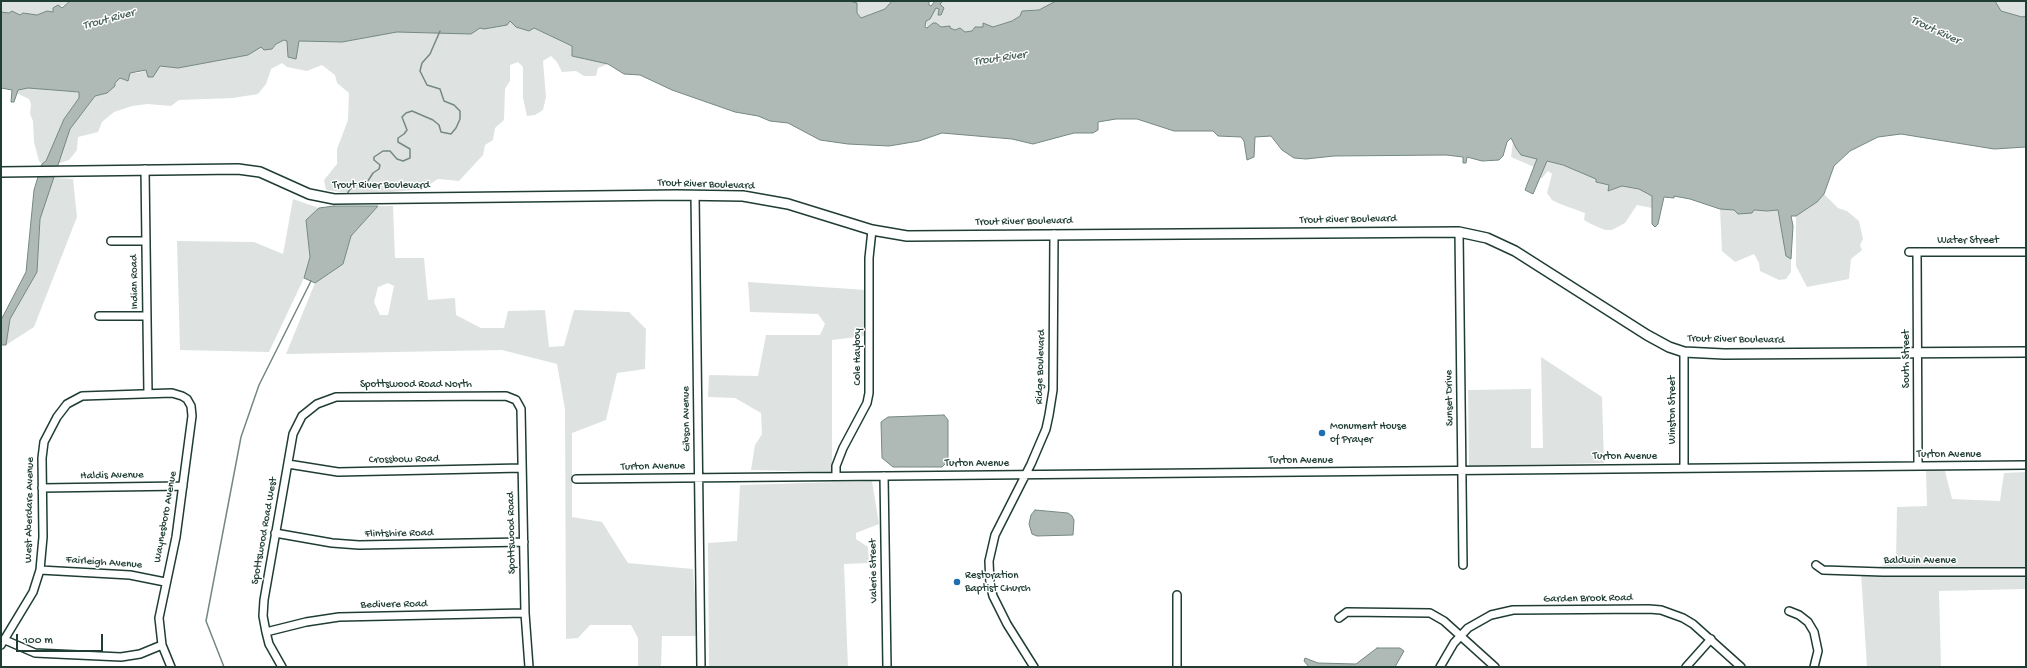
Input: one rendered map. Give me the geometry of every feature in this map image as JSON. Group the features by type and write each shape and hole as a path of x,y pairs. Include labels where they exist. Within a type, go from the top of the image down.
{"street":[{"name":"Trout River Boulevard","path":"1,172 145,169 250,170 267,174 309,194 326,198 349,199 695,195 743,196 775,201 872,230 907,236 1459,232 1487,238 1515,251 1647,335 1669,347 1684,352 1712,354 2026,352"},
{"name":"Indian Road","path":"145,169 148,394"},
{"name":"Gibson Avenue","path":"695,195 701,667"},
{"name":"Cole Hayboy","path":"836,476 836,466 843,448 867,403 869,393 869,258 872,230"},
{"name":"Sunset Drive","path":"1459,232 1463,565"},
{"name":"Ridge Boulevard","path":"1034,667 998,608 993,596 989,572 991,549 995,535 1046,429 1052,404 1054,234"},
{"path":"111,241 146,242"},
{"name":"Water Street","path":"1909,252 2026,252"},
{"name":"South Street","path":"1918,252 1918,466"},
{"path":"99,316 147,316"},
{"name":"Winston Street","path":"1684,352 1684,468"},
{"name":"Waynesboro Avenue","path":"148,394 172,393 182,396 191,406 192,416 176,537 165,582 159,618 162,645 172,667"},
{"name":"West Aberdare Avenue","path":"3,642 33,592 40,570 43,537 42,458 44,442 57,416 74,399 92,394 148,394"},
{"name":"Spottswood Road North","path":"317,404 336,397 506,396 516,400"},
{"name":"Spottswood Road","path":"516,400 521,409 525,614 529,667"},
{"name":"Spottswood Road West","path":"282,667 269,644 264,616 264,600 293,434 302,416 317,404"},
{"name":"Crossbow Road","path":"288,464 338,472 522,468"},
{"name":"Turton Avenue","path":"576,479 2026,465"},
{"name":"Valerie Street","path":"884,476 887,667"},
{"name":"Haldis Avenue","path":"42,488 183,486"},
{"name":"Flintshire Road","path":"276,533 332,543 359,546 524,542"},
{"name":"Baldwin Avenue","path":"1816,565 1823,570 1875,572 2026,572"},
{"name":"Fairleigh Avenue","path":"40,570 130,575 165,582"},
{"path":"1177,595 1177,667"},
{"name":"Garden Brook Road","path":"1440,667 1447,652 1468,628 1480,620 1503,612 1650,609 1661,610 1683,618 1711,639 1741,667"},
{"path":"1789,611 1799,615 1808,622 1814,632 1818,651 1814,667"},
{"path":"1339,618 1347,612 1423,612 1437,616 1495,667"},
{"name":"Bedivere Road","path":"266,632 306,622 339,617 525,614"},
{"path":"1686,667 1711,639"},
{"path":"3,642 35,653 121,657 140,654 162,645"}],"shaded area":[{"path":"1,1 70,1 53,12 47,11 37,15 20,15 12,11 10,13 1,12"},
{"path":"849,1 892,1 885,9 861,18"},
{"path":"943,1 1056,1 1039,10 1022,11 1020,16 1012,21 993,27 983,23 983,27 975,27 972,31 965,32 960,28 955,30 941,27 933,23 927,28 926,21 936,7 939,9 941,15 940,5"},
{"path":"1995,1 2026,1 2026,16 2022,17 2001,11"},
{"path":"510,20 533,28 572,46 572,56 608,64 598,68 596,76 584,76 576,71 562,72 557,62 551,56 543,61 546,97 543,110 535,115 527,116 523,98 523,67 518,62 510,65 510,81 505,89 504,120 495,128 493,140 485,145 483,155 459,181 438,179 422,189 392,192 340,192 326,190 324,180 337,164 337,149 348,120 349,93 337,83 335,75 322,65 307,71 287,67 282,63 271,69 266,84 258,94 233,98 179,100 171,106 148,104 132,106 114,112 102,122 98,132 78,137 77,150 69,160 57,164 70,129 95,96 107,93 120,78 126,81 130,73 138,73 160,66 178,68 248,55 261,47 272,49 276,44 284,40 287,41 288,57 296,59 298,41 342,42 397,32 449,33"},
{"path":"28,88 79,92 79,98 64,119 46,161 42,164 39,161 34,142 33,121 30,114 31,104 29,99 16,93 18,90"},
{"path":"1513,142 1521,155 1538,159 1534,167 1511,157"},
{"path":"1546,161 1563,165 1596,179 1596,182 1610,185 1609,191 1622,186 1639,189 1652,196 1652,208 1637,205 1625,223 1612,230 1605,230 1593,225 1584,220 1585,213 1552,200 1547,193 1552,174 1548,171 1542,178 1539,178"},
{"path":"53,178 73,179 77,217 34,327 6,345 10,319 37,272 40,219"},
{"path":"1824,194 1838,208 1847,211 1859,221 1863,239 1860,245 1862,250 1851,259 1849,279 1807,287 1796,266 1796,216 1817,202"},
{"path":"293,199 319,208 306,220 310,257 304,278 269,352 180,350 177,241 254,242 283,254"},
{"path":"378,206 393,206 395,258 424,258 428,300 455,298 456,315 481,328 504,328 508,311 545,310 549,347 564,346 574,310 629,312 646,329 645,369 617,373 606,420 572,433 572,517 602,522 628,563 693,569 698,636 662,636 661,666 638,666 638,638 631,625 590,625 578,638 566,639 565,409 557,364 502,350 286,354 315,283 343,264 351,236","holes":["388,283 394,286 388,315 380,315 374,302 378,287"]},
{"path":"1720,209 1778,210 1786,255 1791,259 1791,272 1786,279 1779,280 1760,271 1759,263 1754,254 1735,262 1722,251"},
{"path":"748,282 866,290 865,336 832,340 832,472 751,470 755,445 762,434 761,413 735,398 708,397 709,375 758,376 766,335 820,335 825,324 818,314 750,312"},
{"path":"1541,357 1602,397 1604,463 1469,466 1468,390 1531,389 1531,448 1543,448"},
{"path":"1926,471 1945,471 1952,499 2000,501 2004,473 2026,472 2026,589 1939,591 1941,667 1867,667 1861,573 1896,561 1897,507 1927,506"},
{"path":"872,481 879,524 856,533 856,539 868,547 869,563 844,564 848,667 709,667 708,543 737,541 740,485"}],"water":[{"name":"Trout River","path":"70,1 849,1 857,3 857,13 861,18 885,9 892,1 929,1 929,5 931,6 935,1 943,1 940,4 944,8 941,15 938,15 939,9 936,8 930,19 926,21 925,27 927,28 933,23 936,23 941,27 950,26 950,28 955,30 960,28 965,32 972,31 975,27 983,27 983,23 993,27 1012,21 1020,16 1022,11 1039,10 1056,1 1995,1 2001,11 2022,17 2026,16 2026,147 1994,149 1901,134 1878,137 1850,151 1834,166 1824,194 1817,202 1796,216 1791,216 1793,226 1791,259 1786,256 1778,210 1754,210 1752,213 1738,214 1734,210 1720,209 1690,199 1674,196 1674,198 1664,197 1658,224 1655,227 1652,224 1652,196 1639,189 1622,186 1608,191 1609,185 1596,182 1596,179 1563,165 1547,161 1533,194 1525,190 1537,159 1521,155 1511,138 1507,142 1503,156 1499,160 1482,161 1467,157 1466,163 1463,163 1463,157 1446,155 1334,156 1306,159 1294,158 1282,150 1271,136 1255,137 1254,157 1247,160 1244,141 1241,137 1218,136 1213,131 1174,131 1137,119 1116,119 1098,122 1098,130 1093,133 1074,133 1033,144 1012,139 942,133 919,141 889,146 848,144 820,140 788,123 770,121 758,116 735,112 672,90 640,75 624,74 608,64 572,56 572,46 534,28 529,31 516,27 510,21 507,25 484,29 480,28 471,34 397,32 342,42 299,41 296,59 288,57 287,41 284,40 276,44 272,49 264,50 261,47 248,55 178,68 160,66 153,77 148,77 146,70 130,73 128,81 120,78 115,83 115,86 107,93 95,96 70,129 40,219 37,272 10,319 6,345 1,345 1,320 26,272 34,190 42,164 46,161 64,119 79,98 79,92 28,88 18,90 14,102 11,102 12,90 1,88 1,12 9,13 12,11 20,15 23,13 37,15 47,11 53,12 53,8 58,5 62,8"},
{"path":"334,206 378,206 351,236 343,264 315,283 304,278 310,257 306,220 319,208"},
{"path":"944,415 948,420 948,461 942,467 893,467 882,458 881,422 888,417"},
{"path":"1035,510 1068,513 1074,520 1073,535 1037,536 1032,534 1029,524 1031,515"},
{"path":"1377,648 1400,648 1404,651 1395,667 1309,667 1304,661 1305,658 1318,663 1356,664"}],"waterway":[{"path":"348,195 348,192 354,185 366,184 373,173 379,169 380,165 374,160 374,157 383,151 390,151 397,159 403,161 410,158 410,149 398,142 398,138 407,130 402,117 406,113 412,111 433,120 439,125 441,132 451,134 456,128 460,119 460,111 454,105 444,101 440,89 427,85 420,71 422,63 430,54 440,31"},
{"path":"224,667 206,621 241,437 259,385 311,281"}],"place":[{"name":"Monument House of Prayer","path":"1322,433"},
{"name":"Restoration Baptist Church","path":"957,582"}]}
